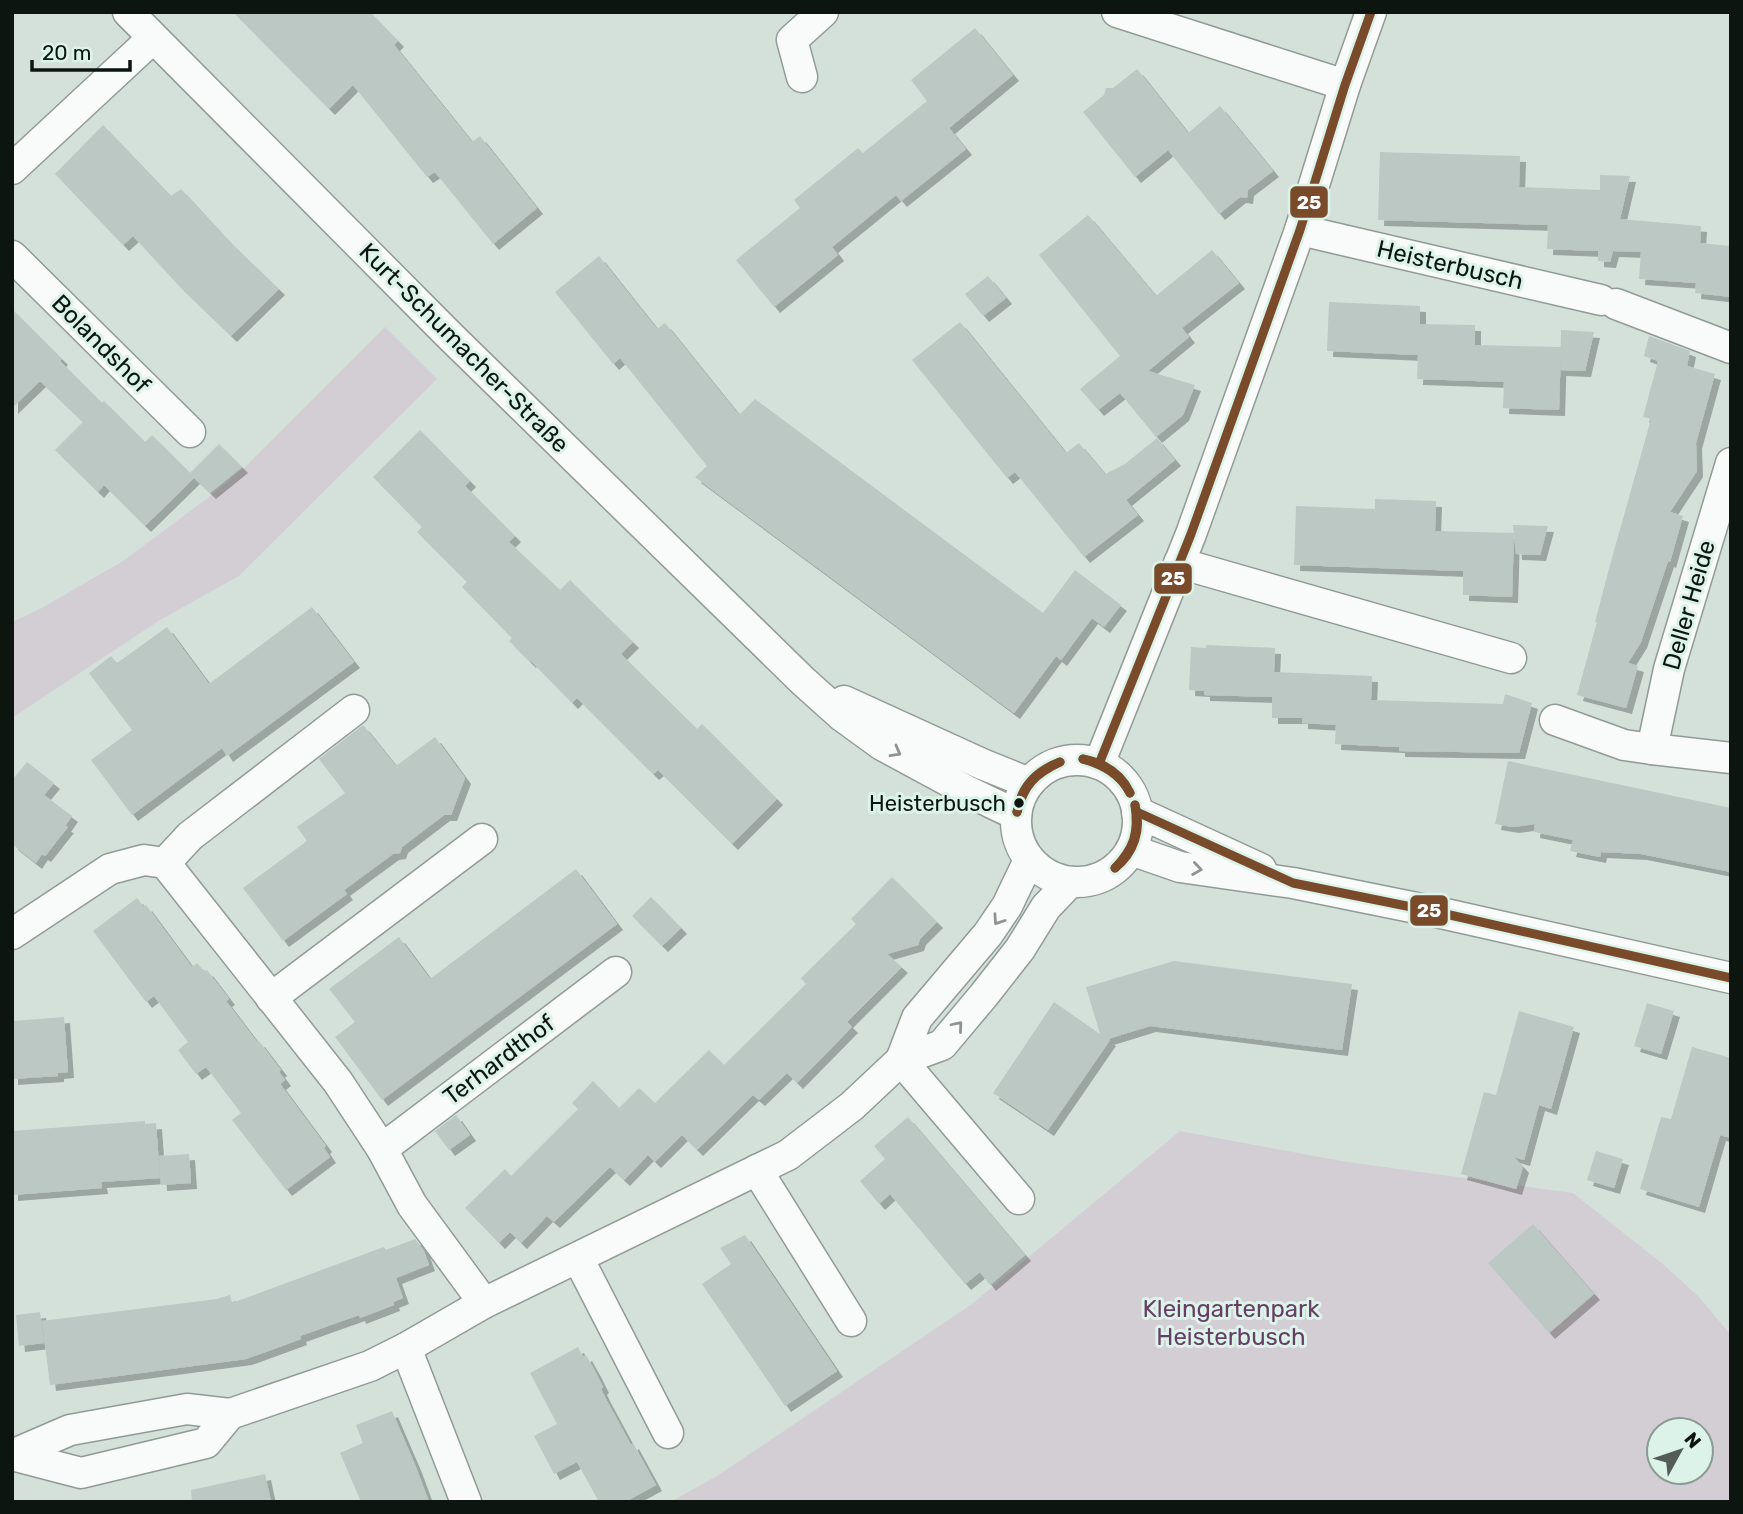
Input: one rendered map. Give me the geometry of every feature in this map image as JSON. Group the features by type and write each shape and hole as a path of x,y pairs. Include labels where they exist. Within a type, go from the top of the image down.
{"street":[{"name":"Kurt-Schumacher-Straße","path":"128,12 448,334 803,681 842,716 882,744 1015,814"},
{"path":"802,77 792,40 823,12"},
{"path":"1117,12 1345,85"},
{"path":"1099,764 1191,534 1300,230 1345,85 1371,12"},
{"path":"12,170 153,38"},
{"name":"Heisterbusch","path":"1300,230 1608,302 1731,348"},
{"name":"Bolandshof","path":"12,256 190,432"},
{"name":"Deller Heide","path":"1652,749 1669,669 1731,463"},
{"path":"1179,563 1511,658"},
{"name":"Kurt-Schumacher-Straße","path":"803,681 970,759 1029,783"},
{"path":"165,863 190,836 354,710"},
{"path":"1555,720 1625,744 1731,758"},
{"path":"1083,759 1099,764 1106,766 1125,782 1136,803 1139,827 1131,850 1116,869 1095,880 1070,883 1047,875 1029,860 1017,838 1015,814 1022,791 1037,773 1059,761 1083,759"},
{"path":"1137,812 1293,884"},
{"path":"271,998 482,839"},
{"path":"1131,850 1180,867 1293,884 1441,913 1731,978"},
{"path":"12,934 110,869 144,860 165,863 338,1082 382,1149 412,1205 484,1303"},
{"path":"901,1060 917,1018 988,934 1007,906 1029,860"},
{"path":"12,1455 70,1430 187,1409 230,1414 370,1366 484,1303 788,1155 852,1106 901,1060 943,1045 1020,949 1046,906 1070,883"},
{"name":"Terhardthof","path":"382,1149 616,972"},
{"path":"901,1060 1019,1199"},
{"path":"757,1170 851,1321"},
{"path":"578,1258 668,1433"},
{"path":"406,1348 466,1502"},
{"path":"12,1455 81,1473 206,1443 230,1414"}],"green space":[{"path":"385,327 437,379 239,576 160,620 12,718 12,622 123,561 209,497 246,466"},
{"name":"Kleingartenpark Heisterbusch","path":"1180,1131 1341,1161 1573,1193 1664,1265 1699,1297 1731,1335 1731,1502 670,1502 717,1476 972,1304"}],"building":[{"path":"233,12 370,12 398,41 394,45 472,142 480,136 537,208 493,244 435,172 427,177 353,85 329,109"},
{"path":"975,28 1013,75 949,128 966,149 901,201 896,195 832,247 838,255 774,307 736,260 800,208 794,200 858,148 863,153 927,101 911,80"},
{"path":"1137,69 1188,133 1220,106 1273,171 1248,190 1247,198 1240,197 1219,214 1168,150 1135,177 1083,112 1104,95 1106,88 1113,88"},
{"path":"103,125 171,196 181,189 228,240 279,289 231,336 180,287 133,236 123,245 55,174"},
{"path":"1380,152 1520,156 1519,187 1600,190 1600,175 1630,176 1620,219 1701,226 1700,243 1731,246 1731,297 1695,293 1696,283 1639,279 1641,252 1613,251 1610,262 1598,261 1598,251 1547,249 1548,225 1378,220"},
{"path":"1088,215 1156,296 1212,250 1239,283 1182,328 1189,337 1148,371 1195,385 1183,415 1156,437 1120,393 1098,410 1080,389 1120,356 1039,255"},
{"path":"599,256 657,329 665,323 739,415 755,399 1043,613 1075,570 1121,605 1104,627 1092,618 1061,660 1056,656 1014,713 695,477 707,466 620,358 613,364 555,292"},
{"path":"988,276 1006,298 983,316 965,294"},
{"path":"1329,302 1420,306 1420,324 1475,325 1475,345 1561,347 1559,410 1503,408 1504,382 1417,379 1418,355 1327,351"},
{"path":"12,309 102,403 104,401 145,442 152,435 190,473 219,444 242,467 210,493 194,478 145,526 104,485 98,492 55,450 83,422 40,381 12,408"},
{"path":"960,322 1066,453 1079,443 1105,474 1125,464 1157,438 1175,460 1126,500 1138,515 1084,557 1015,472 1007,478 912,360"},
{"path":"1561,330 1594,332 1585,371 1560,370"},
{"path":"1649,336 1690,351 1687,366 1715,374 1696,443 1697,471 1670,512 1683,516 1670,562 1668,561 1641,642 1628,663 1638,666 1626,708 1577,695 1651,419 1643,417 1658,361 1644,356"},
{"path":"420,430 470,481 465,486 515,536 509,542 560,590 570,580 633,642 621,654 697,729 702,724 777,799 732,844 658,770 653,774 577,698 572,703 509,641 512,638 462,587 467,582 417,532 422,527 373,477"},
{"path":"1375,499 1436,501 1435,531 1514,533 1512,597 1463,595 1463,571 1294,565 1296,506 1375,509"},
{"path":"1513,525 1548,526 1540,555 1516,554"},
{"path":"312,607 354,662 227,756 222,748 132,815 91,760 132,730 89,673 111,656 117,663 167,627 209,684"},
{"path":"1206,645 1275,648 1274,672 1372,676 1371,700 1503,704 1505,694 1532,703 1519,753 1399,751 1399,747 1335,744 1336,725 1302,723 1302,718 1272,718 1272,697 1204,695 1204,691 1189,690 1191,647 1206,648"},
{"path":"363,725 396,766 435,737 465,778 451,815 444,815 402,847 400,853 393,854 344,890 347,894 283,941 243,888 307,841 297,827 345,793 319,759"},
{"path":"1508,761 1731,808 1731,872 1641,854 1601,852 1600,857 1570,851 1573,840 1534,832 1535,824 1513,827 1495,824"},
{"path":"27,762 54,783 44,795 72,816 65,826 68,827 36,863 12,844 12,780"},
{"path":"576,869 617,924 382,1100 335,1037 355,1022 329,989 399,937 430,979"},
{"path":"892,877 937,922 920,939 918,945 887,954 902,967 847,1022 852,1027 797,1083 787,1073 759,1100 753,1095 697,1150 682,1135 655,1162 648,1155 624,1180 610,1167 554,1222 547,1216 521,1243 510,1232 499,1243 465,1208 505,1169 511,1176 578,1109 572,1103 593,1081 619,1108 639,1088 655,1103 709,1050 724,1065 806,984 801,978 856,924 851,919"},
{"path":"651,897 681,928 662,946 632,916"},
{"path":"137,898 144,907 146,905 192,967 197,963 204,971 207,970 229,999 226,1001 281,1070 279,1072 285,1080 280,1084 326,1146 324,1148 330,1157 286,1190 232,1120 241,1113 206,1067 196,1074 178,1050 188,1042 154,996 146,1002 93,931"},
{"path":"1174,961 1352,984 1342,1050 1150,1026 1108,1039 1110,1040 1048,1130 993,1093 1054,1002 1100,1034 1086,987"},
{"path":"1647,1003 1674,1011 1661,1054 1634,1046"},
{"path":"1519,1011 1574,1027 1551,1109 1539,1105 1524,1160 1514,1157 1523,1167 1516,1189 1461,1174 1484,1092 1496,1095"},
{"path":"64,1017 68,1072 58,1073 58,1076 12,1079 12,1021"},
{"path":"1692,1047 1731,1058 1731,1138 1720,1135 1699,1207 1640,1189 1661,1117 1671,1119"},
{"path":"456,1115 470,1135 449,1150 435,1131"},
{"path":"908,1117 1025,1255 990,1285 980,1272 965,1284 890,1194 879,1204 860,1181 885,1159 874,1146"},
{"path":"145,1121 145,1124 156,1123 160,1178 101,1182 102,1188 12,1195 12,1131"},
{"path":"1596,1151 1623,1159 1614,1188 1587,1180"},
{"path":"189,1154 191,1183 161,1185 159,1156"},
{"path":"1533,1224 1594,1294 1549,1333 1488,1263"},
{"path":"745,1235 837,1371 785,1406 702,1284 731,1264 720,1248"},
{"path":"415,1239 424,1251 429,1265 396,1278 403,1298 393,1302 394,1305 300,1336 301,1339 246,1359 50,1385 42,1321 217,1299 230,1295 232,1303 384,1247 386,1250"},
{"path":"40,1312 44,1343 19,1346 16,1315"},
{"path":"578,1347 583,1357 586,1355 603,1387 601,1389 606,1399 656,1485 625,1502 599,1502 577,1462 554,1474 534,1436 557,1424 530,1373"},
{"path":"392,1411 429,1502 361,1502 340,1453 363,1443 356,1425"},
{"path":"265,1474 271,1502 192,1502 191,1490"}],"transit line":[{"name":"25","path":"1099,764 1191,534 1300,230 1345,85 1371,12"},
{"name":"25","path":"1083,759 1111,770 1122,780 1130,793"},
{"name":"25","path":"1083,759 1110,771 1130,793"},
{"name":"25","path":"1017,812 1022,794 1031,781 1060,762"},
{"name":"25","path":"1017,812 1023,794 1032,781 1060,762"},
{"name":"25","path":"1115,868 1134,840 1135,805"},
{"name":"25","path":"1115,868 1122,862 1135,840 1138,823 1135,805"},
{"name":"25","path":"1137,812 1293,883 1731,978"}],"place":[{"name":"Heisterbusch","path":"1019,803"}]}
